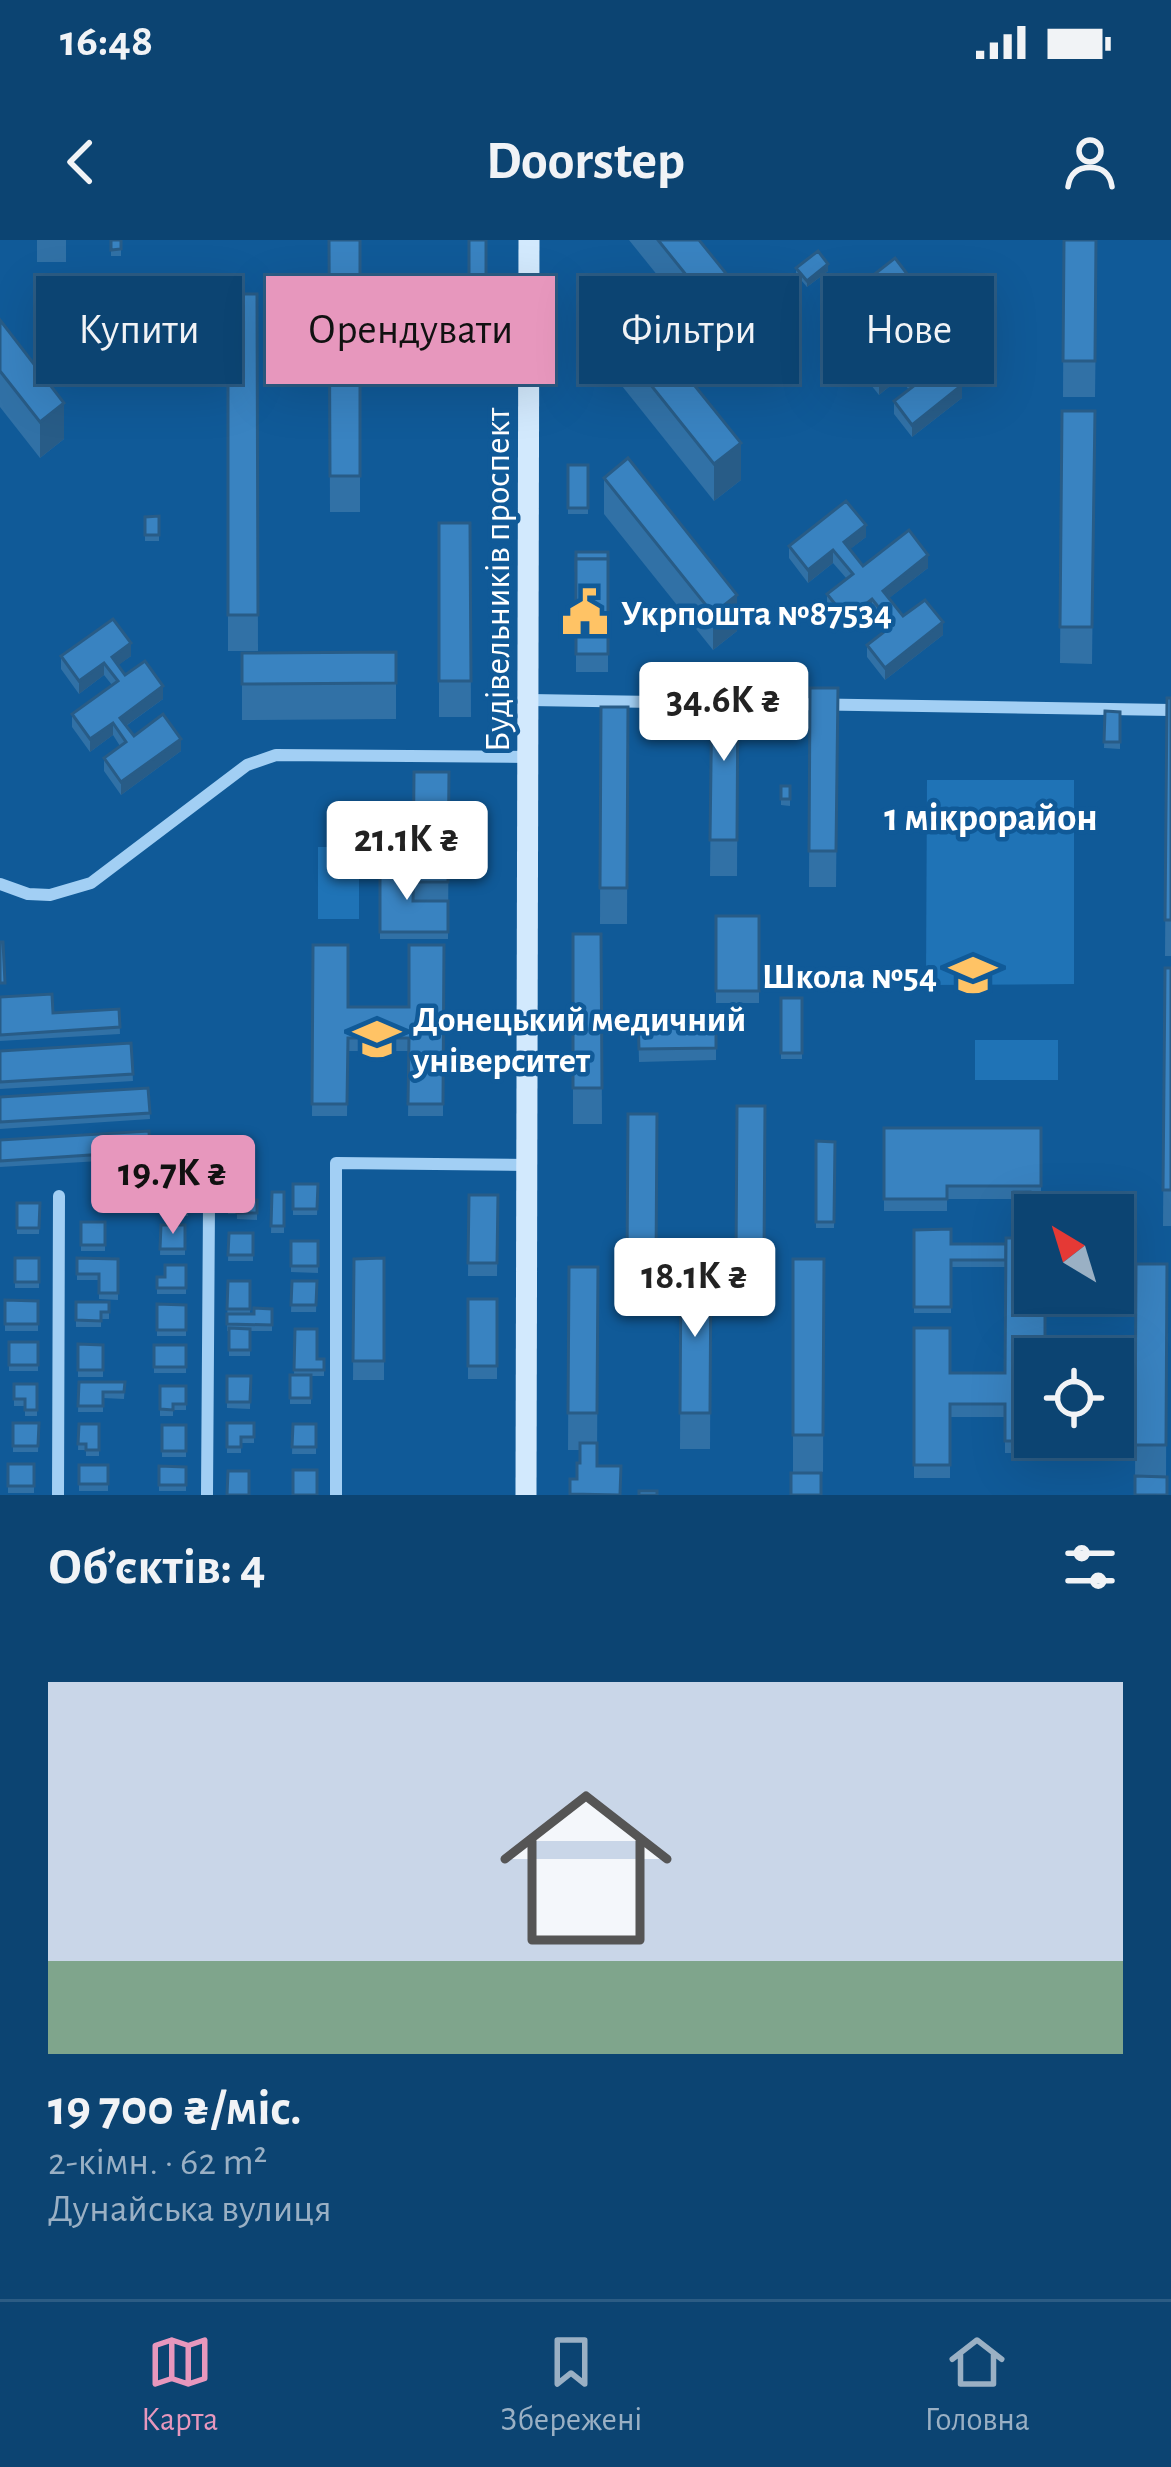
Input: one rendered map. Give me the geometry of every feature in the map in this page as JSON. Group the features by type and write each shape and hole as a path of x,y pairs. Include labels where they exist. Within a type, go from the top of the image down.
{"main road":[{"name":"Будівельників проспект","path":"526,1495 529,240"}],"street":[{"path":"530,700 1171,710"},
{"path":"0,884 28,894 50,895 91,883 261,758 530,758"},
{"path":"336,1495 336,1163 528,1165"},
{"path":"58,1495 59,1196"},
{"path":"207,1495 209,1205"}],"shaded area":[{"path":"927,780 1074,780 1074,984 926,985"},
{"path":"318,847 359,847 359,919 318,919"},
{"path":"975,1040 1058,1040 1058,1080 975,1080"}],"building":[{"path":"111,240 121,240 121,249 111,250"},
{"path":"329,240 360,240 360,276 329,276"},
{"path":"469,240 486,240 486,276 469,276"},
{"path":"658,240 699,240 728,276 687,276"},
{"path":"1064,240 1096,240 1095,361 1063,361"},
{"path":"818,251 828,264 807,281 796,268"},
{"path":"895,258 909,276 872,276"},
{"path":"242,294 257,294 258,615 228,615 228,384 242,384"},
{"path":"0,320 36,367 36,384 49,384 64,403 40,422 0,371"},
{"path":"330,384 360,384 360,476 330,476"},
{"path":"650,384 693,384 741,443 714,464"},
{"path":"915,385 962,385 912,425 894,401"},
{"path":"1062,411 1095,411 1092,627 1060,627"},
{"path":"628,458 737,595 713,614 604,478"},
{"path":"568,465 588,465 588,508 568,508"},
{"path":"846,501 866,525 844,542 863,566 909,530 928,555 883,591 903,616 925,600 943,622 885,668 867,645 893,625 872,599 847,619 827,594 853,574 833,550 808,570 789,546"},
{"path":"159,516 159,535 145,535 145,517"},
{"path":"439,523 470,523 471,681 439,681"},
{"path":"576,552 608,552 608,559 576,559"},
{"path":"576,559 608,559 608,654 576,654"},
{"path":"113,619 131,643 112,657 125,675 145,661 163,686 120,718 134,736 163,714 181,739 121,782 104,758 126,742 113,723 90,739 72,714 118,681 104,663 79,681 61,656"},
{"path":"396,652 396,683 242,684 242,653"},
{"path":"712,688 738,688 737,840 710,840"},
{"path":"810,688 838,688 836,851 809,851"},
{"path":"1167,698 1171,698 1171,920 1165,920"},
{"path":"601,707 628,707 627,888 600,888"},
{"path":"1105,711 1120,712 1120,742 1104,742"},
{"path":"414,772 449,772 448,882 413,882"},
{"path":"781,786 790,786 790,799 781,799"},
{"path":"380,861 414,861 413,901 448,901 448,932 380,932"},
{"path":"716,916 759,916 759,991 716,991"},
{"path":"573,934 601,934 602,1088 573,1088"},
{"path":"3,942 5,983 0,983"},
{"path":"313,945 348,945 348,1007 409,1007 409,945 444,945 443,1104 408,1104 409,1038 348,1038 347,1104 312,1104"},
{"path":"1165,968 1171,968 1171,1190 1163,1190"},
{"path":"52,994 53,1013 119,1009 120,1027 0,1035 0,997"},
{"path":"781,998 802,998 802,1053 781,1053"},
{"path":"716,1017 716,1048 639,1049 638,1019"},
{"path":"131,1043 133,1074 0,1082 0,1051"},
{"path":"148,1088 150,1113 0,1122 0,1097"},
{"path":"737,1106 765,1106 764,1259 736,1259"},
{"path":"628,1114 657,1114 656,1266 627,1266"},
{"path":"884,1128 1041,1128 1041,1186 947,1186 947,1199 884,1199"},
{"path":"149,1131 150,1151 0,1161 0,1140"},
{"path":"816,1141 835,1142 834,1222 816,1222"},
{"path":"112,1181 134,1181 134,1195 112,1195"},
{"path":"293,1184 318,1184 317,1209 293,1209"},
{"path":"165,1187 188,1187 188,1209 165,1209"},
{"path":"228,1188 250,1188 257,1213 228,1208"},
{"path":"272,1192 284,1192 284,1226 271,1226"},
{"path":"469,1195 498,1195 497,1263 468,1263"},
{"path":"17,1203 40,1203 39,1228 17,1228"},
{"path":"81,1222 105,1222 105,1245 81,1245"},
{"path":"161,1225 185,1225 185,1249 160,1249"},
{"path":"951,1229 951,1244 1006,1244 1006,1260 951,1260 951,1307 914,1307 914,1230"},
{"path":"229,1233 253,1233 253,1255 228,1255"},
{"path":"1006,1238 1014,1238 1014,1314 1045,1314 1045,1338 1014,1338 1014,1441 1005,1441 1005,1404 950,1404 950,1465 914,1465 914,1328 950,1328 950,1373 1005,1373"},
{"path":"291,1241 318,1241 318,1266 291,1266"},
{"path":"15,1258 39,1258 39,1282 15,1282"},
{"path":"77,1258 118,1259 118,1293 99,1293 99,1274 77,1274"},
{"path":"384,1258 384,1361 353,1361 354,1259"},
{"path":"793,1259 824,1259 823,1435 793,1435"},
{"path":"1136,1264 1167,1264 1166,1445 1135,1445"},
{"path":"165,1265 186,1265 186,1288 157,1288 157,1277 165,1277"},
{"path":"569,1267 598,1267 597,1413 568,1413"},
{"path":"681,1267 711,1267 710,1413 680,1413"},
{"path":"228,1281 250,1281 250,1309 227,1309"},
{"path":"292,1281 317,1281 316,1305 291,1305"},
{"path":"468,1299 497,1299 497,1366 468,1366"},
{"path":"5,1300 38,1301 38,1324 5,1324"},
{"path":"76,1302 109,1302 109,1312 101,1312 101,1321 76,1320"},
{"path":"157,1304 186,1305 186,1330 157,1330"},
{"path":"254,1308 272,1309 272,1325 227,1324 227,1314 254,1314"},
{"path":"229,1328 250,1329 250,1350 229,1350"},
{"path":"295,1329 317,1329 317,1359 324,1359 324,1370 294,1370"},
{"path":"9,1342 38,1342 38,1365 9,1365"},
{"path":"78,1344 103,1345 103,1370 78,1370"},
{"path":"154,1345 186,1345 186,1367 154,1367"},
{"path":"290,1375 311,1375 311,1398 290,1398"},
{"path":"227,1376 251,1376 250,1402 227,1402"},
{"path":"79,1382 125,1382 124,1392 103,1392 103,1406 78,1406"},
{"path":"14,1384 37,1384 37,1410 25,1410 25,1399 14,1399"},
{"path":"160,1386 186,1386 186,1404 160,1409"},
{"path":"13,1423 39,1423 38,1446 13,1446"},
{"path":"227,1423 254,1423 254,1437 241,1437 241,1447 227,1447"},
{"path":"79,1424 99,1424 99,1450 78,1444"},
{"path":"293,1424 316,1424 316,1447 292,1447"},
{"path":"162,1425 186,1425 186,1451 162,1451"},
{"path":"580,1443 597,1443 597,1466 621,1466 620,1495 570,1494 570,1479 577,1479"},
{"path":"8,1464 34,1464 34,1486 8,1486"},
{"path":"79,1465 108,1465 108,1484 79,1484"},
{"path":"159,1466 186,1467 186,1485 159,1485"},
{"path":"293,1470 317,1470 317,1495 293,1495"},
{"path":"228,1471 249,1471 249,1495 227,1495"},
{"path":"791,1473 821,1473 821,1495 791,1495"},
{"path":"1135,1476 1167,1477 1167,1495 1135,1495"}],"place":[{"name":"Укрпошта №87534","path":"585,612"},
{"name":"Школа №54","path":"973,975"},
{"name":"Донецький медичний університет","path":"377,1039"}],"district":[{"name":"1 мікрорайон","path":"991,816"}]}
